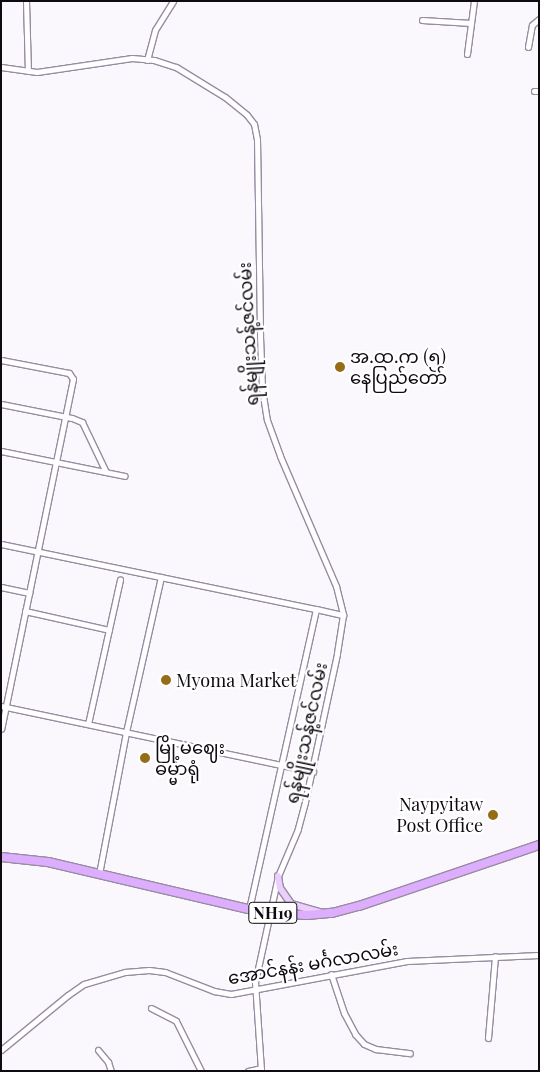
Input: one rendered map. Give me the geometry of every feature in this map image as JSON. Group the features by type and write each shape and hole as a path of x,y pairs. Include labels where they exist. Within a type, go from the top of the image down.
{"highway":[{"name":"NH19","path":"1,857 48,862 270,913 326,914 359,906 539,845"}],"main road":[{"path":"278,876 280,888 291,904 326,914"}],"street":[{"path":"26,1 28,71"},
{"path":"148,60 155,30 173,1"},
{"path":"467,54 474,1"},
{"path":"528,47 532,25 539,19"},
{"path":"422,20 470,23"},
{"name":"ရန်မျိုးသန့်ဇင်လမ်း","path":"1,67 28,71 132,58 148,60 176,67 224,97 247,115 254,124 257,139 262,390 267,420 280,456 336,586 343,615 313,772 298,829 278,876 256,989 261,1069"},
{"path":"1,360 72,375 58,462 4,706 1,729"},
{"path":"1,404 82,422 106,472"},
{"path":"1,451 125,476"},
{"path":"1,544 343,615"},
{"path":"99,874 126,732 161,577"},
{"path":"88,724 120,580"},
{"path":"1,587 29,592"},
{"path":"249,909 316,609"},
{"path":"25,611 109,630"},
{"path":"4,706 313,772"},
{"name":"အောင်နန်း မင်္ဂလာလမ်း","path":"1,1050 76,989 100,978 125,972 149,970 165,972 214,991 231,994 407,961 539,955"},
{"path":"488,1038 495,956"},
{"path":"331,974 344,1013 355,1034 364,1044 410,1054"},
{"path":"151,1008 176,1021 201,1071"},
{"path":"98,1050 108,1062 111,1071"},
{"path":"248,1071 261,1069"}],"place":[{"name":"အ.ထ.က (၅) နေပြည်တော်","path":"340,367"},
{"name":"Myoma Market","path":"166,680"},
{"name":"မြို့မဈေး ဓမ္မာရုံ","path":"145,758"},
{"name":"Naypyitaw Post Office","path":"493,815"}]}
